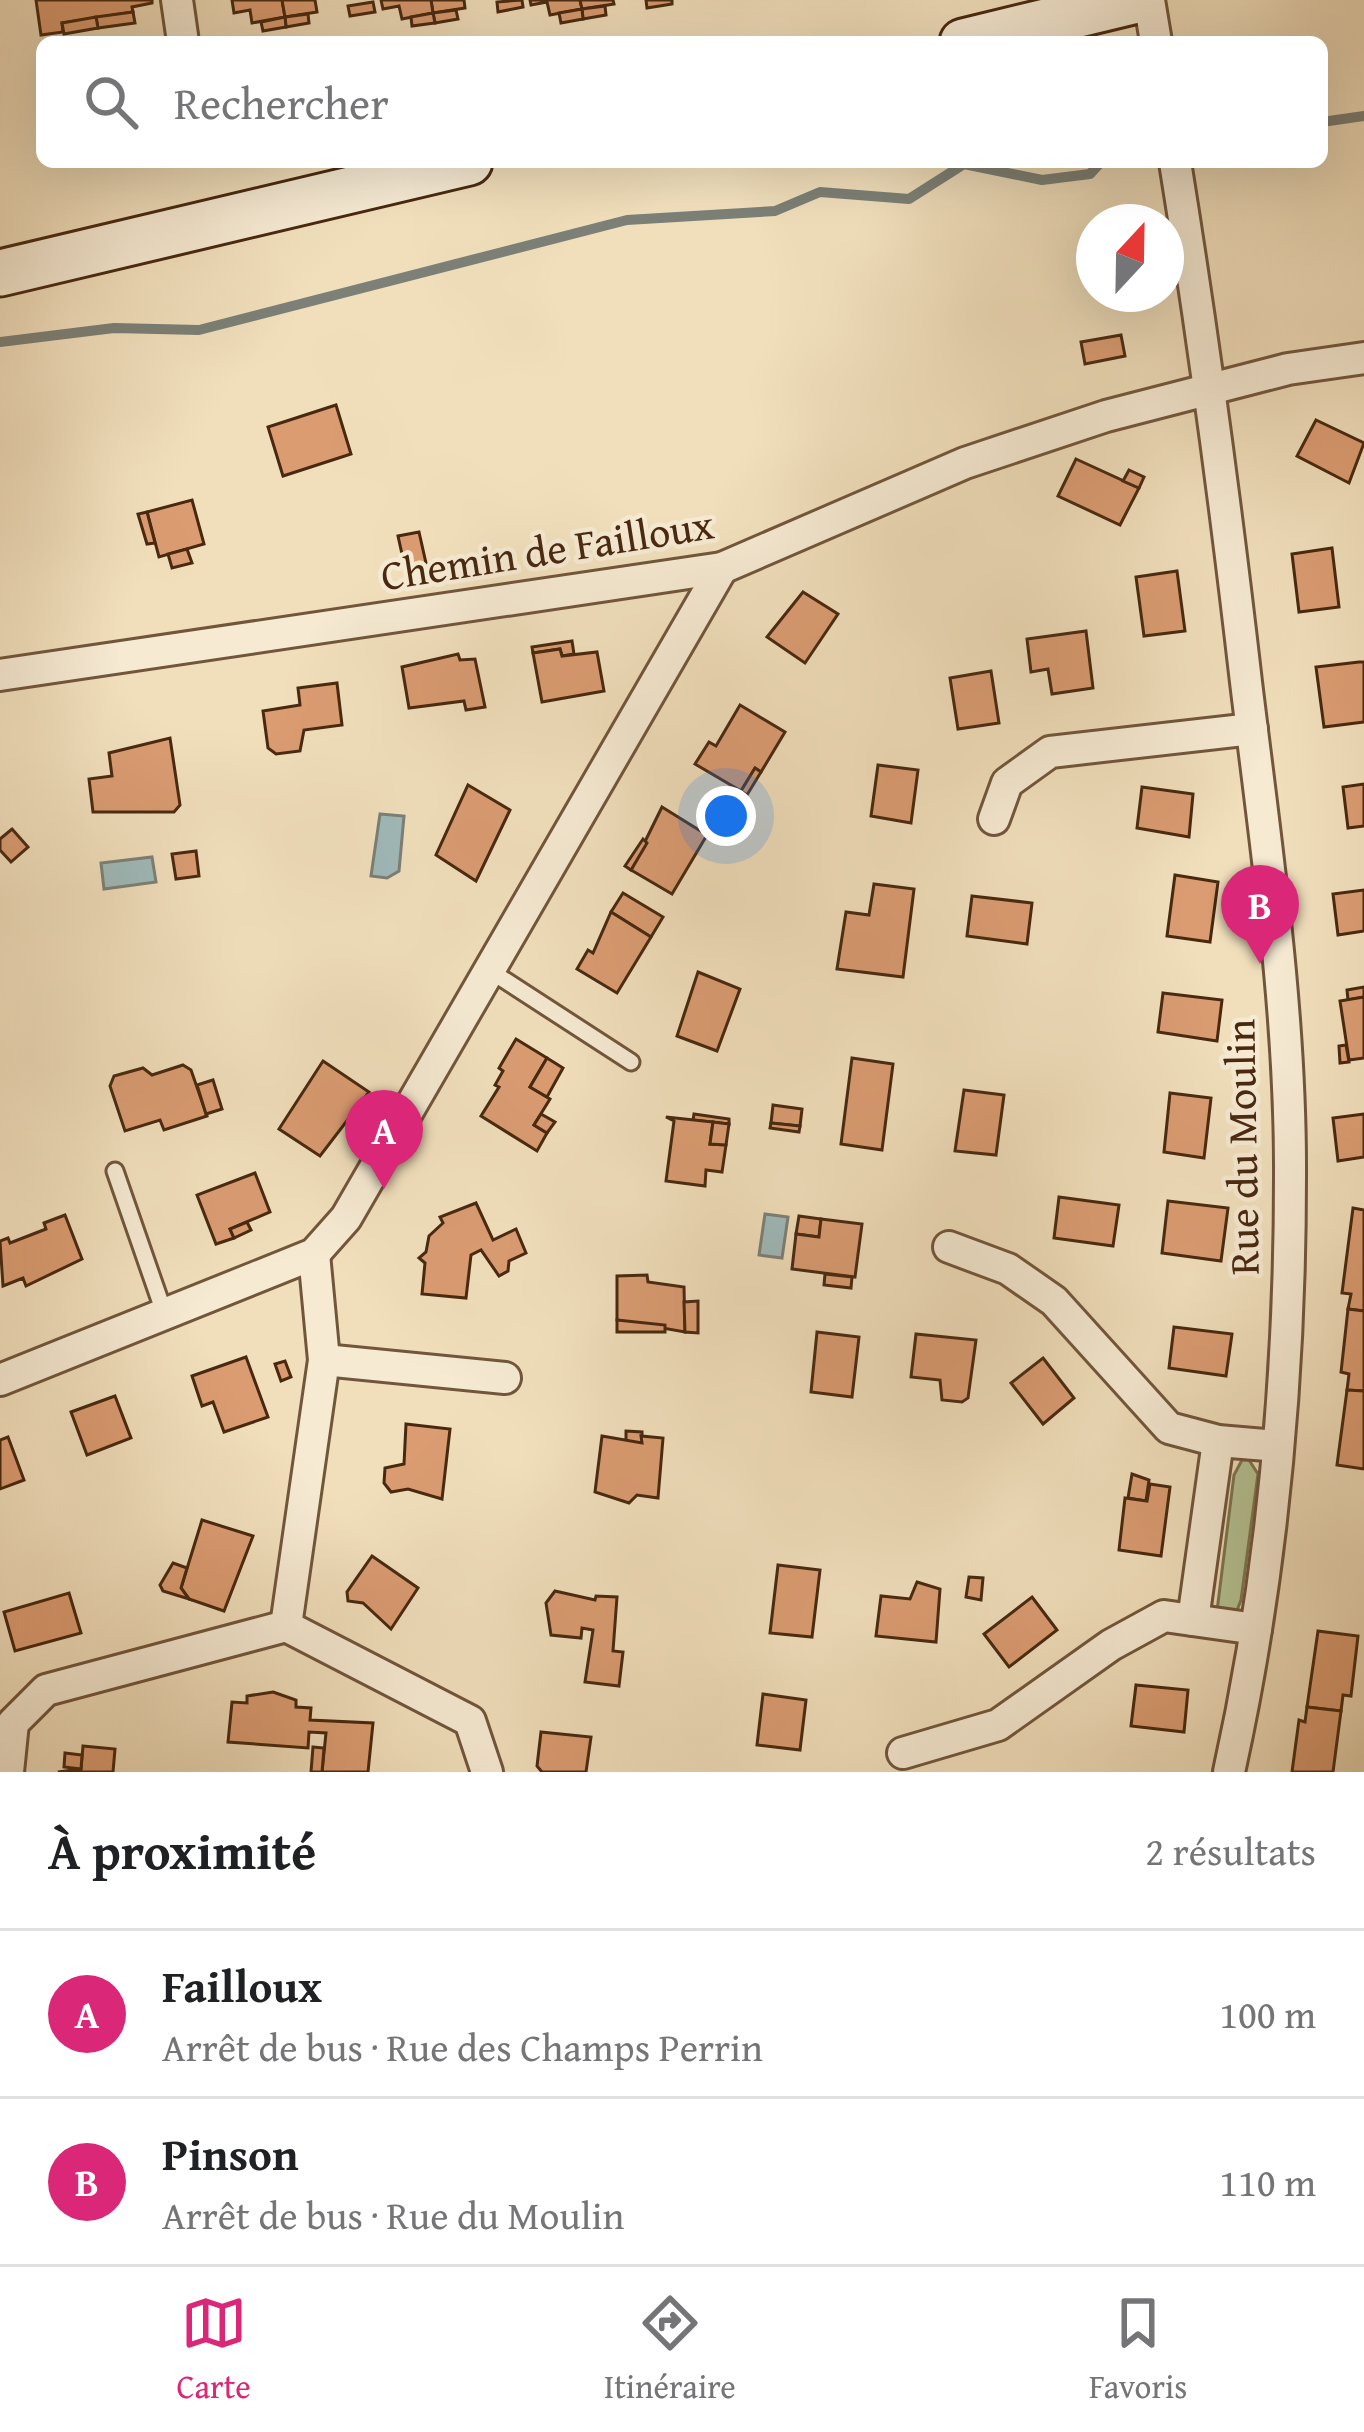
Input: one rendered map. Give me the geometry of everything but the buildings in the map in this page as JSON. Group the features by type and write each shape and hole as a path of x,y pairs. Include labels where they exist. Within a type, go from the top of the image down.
{"main road":[{"path":"988,36 1137,0"},
{"path":"0,273 444,168"}],"street":[{"path":"177,0 182,36"},
{"path":"1149,0 1155,36"},
{"name":"Rue du Moulin","path":"1176,168 1211,386 1273,888 1290,1175 1278,1446 1256,1629 1229,1772"},
{"name":"Chemin de Failloux","path":"0,674 722,568 965,463 1211,386 1364,358"},
{"path":"0,1380 314,1254 346,1218 722,568"},
{"path":"994,819 1007,783 1050,752 1252,729"},
{"path":"949,1247 1008,1269 1054,1301 1169,1428 1218,1441 1278,1446"},
{"path":"286,1626 324,1360 314,1254"},
{"path":"324,1360 506,1378"},
{"path":"1193,1620 1218,1441"},
{"path":"904,1753 998,1725 1111,1646 1165,1616 1256,1629"},
{"path":"8,1772 13,1723 46,1690 286,1626 470,1721 487,1772"}],"lane":[{"path":"489,970 631,1062"},
{"path":"115,1171 165,1315"}],"green space":[{"path":"1242,1460 1249,1460 1258,1474 1236,1613 1217,1611 1234,1475"}],"water":[{"path":"380,814 404,816 399,871 387,878 371,876"},
{"path":"152,857 156,882 104,889 101,863"},
{"path":"765,1214 788,1217 782,1258 759,1255"}],"waterway":[{"path":"1328,121 1364,116"},
{"path":"0,342 114,328 199,330 627,220 775,211 820,192 909,199 958,168"},
{"path":"984,168 1042,180 1090,174 1096,168"}],"place":[{"name":"Pinson","path":"1260,964"},
{"name":"Failloux","path":"384,1189"}]}
